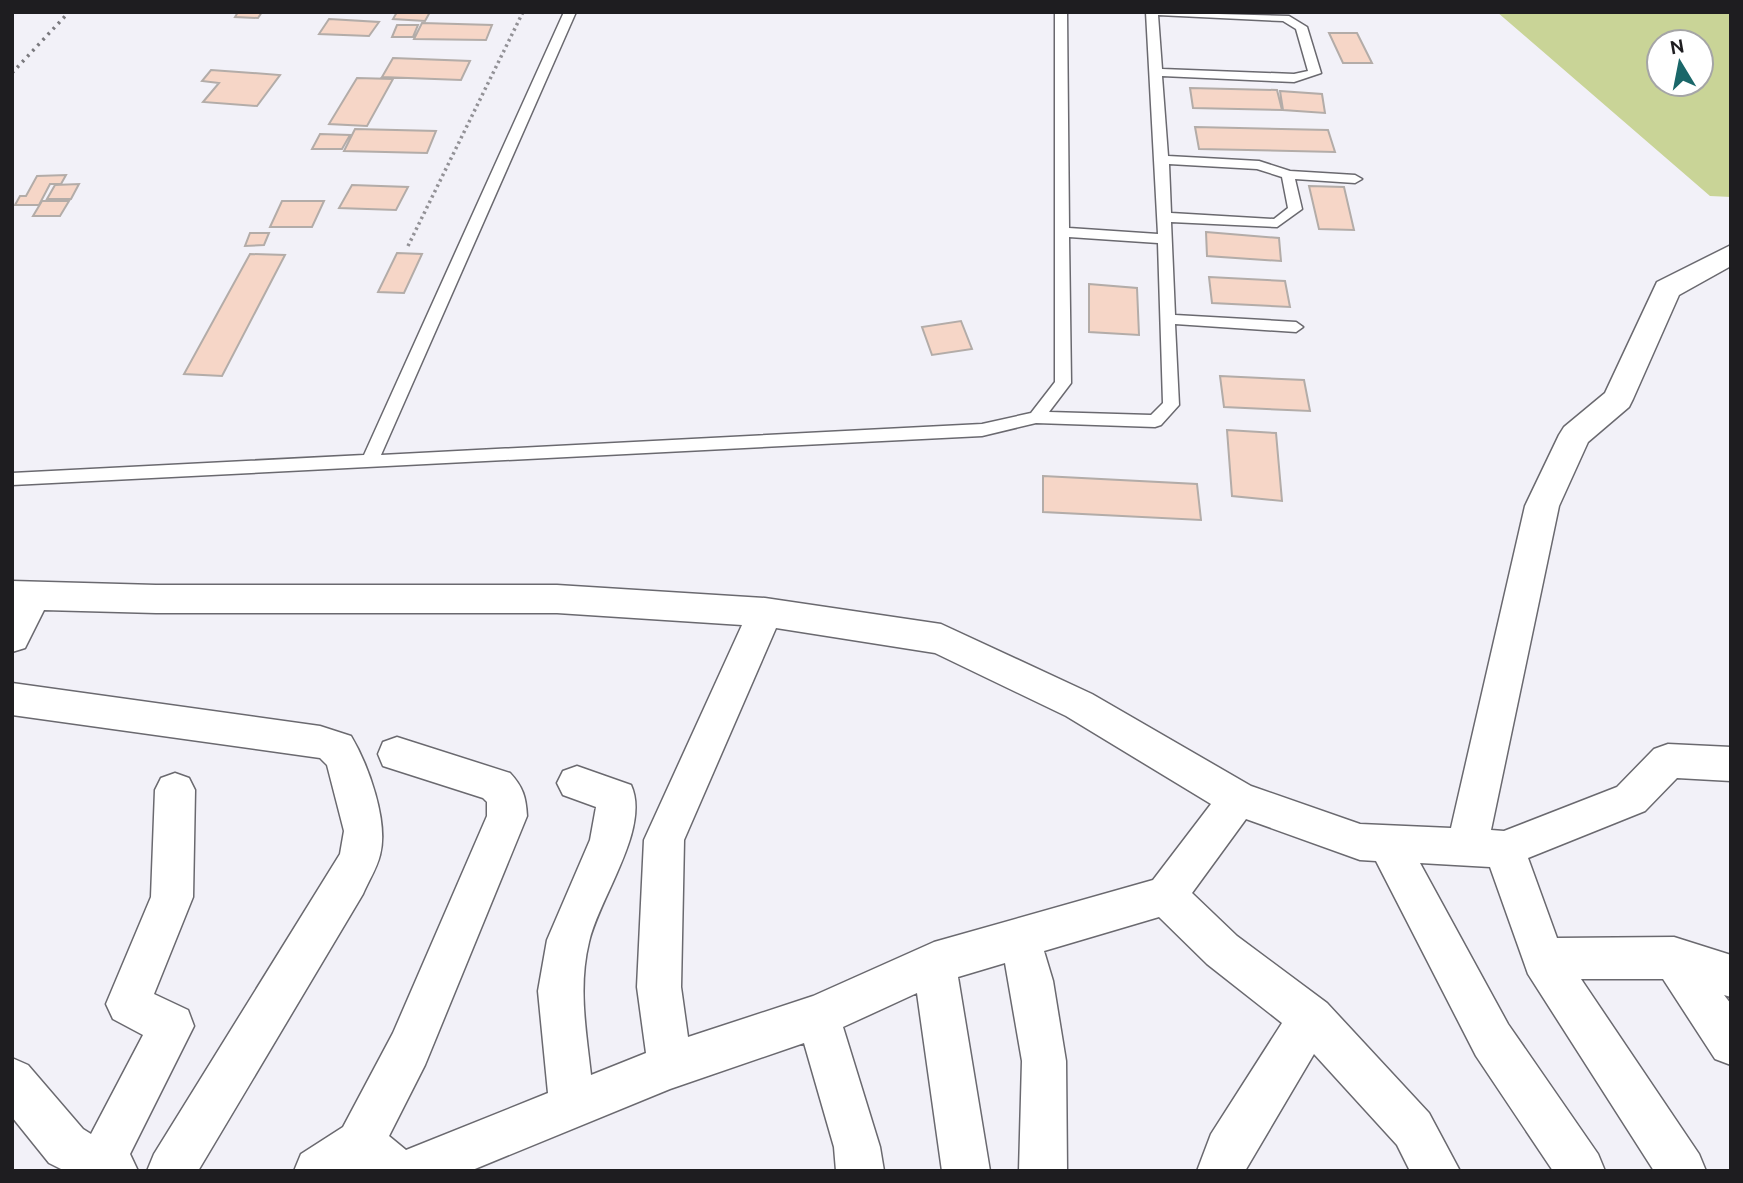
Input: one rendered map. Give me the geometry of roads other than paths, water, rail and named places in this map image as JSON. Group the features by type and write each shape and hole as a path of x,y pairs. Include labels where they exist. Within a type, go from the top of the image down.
{"street":[{"path":"1682,1171 1543,959 1485,849 1542,506 1575,435 1618,399 1667,289 1731,254"},
{"path":"12,638 23,596 156,599 557,599 765,612 941,639 1079,705 1238,799 1360,842 1485,849 1631,799 1668,761 1731,764"},
{"path":"670,1066 659,987 664,840 765,612"},
{"path":"12,699 320,742 337,748 345,761 364,831 360,856 348,881 172,1171"},
{"path":"318,1171 359,1143 409,1049 506,816 506,796 496,785 397,754"},
{"path":"572,1108 560,990 568,940 610,841 617,797 577,783"},
{"path":"12,1081 66,1146 107,1168 172,1026 128,1004 172,897 175,790"},
{"path":"412,1171 670,1066 818,1016 934,963 1166,895 1238,799"},
{"path":"1388,844 1492,1040 1581,1171"},
{"path":"1166,895 1222,950 1311,1018 1413,1129 1436,1171"},
{"path":"1019,938 1031,981 1044,1061 1043,1171"},
{"path":"1543,959 1674,957 1731,976"},
{"path":"1674,957 1731,1043"},
{"path":"934,963 966,1171"},
{"path":"818,1016 857,1147 860,1171"},
{"path":"1221,1171 1228,1151 1311,1018"},
{"path":"359,1143 397,1171"}],"lane":[{"path":"369,461 570,12"},
{"path":"1036,417 1063,383 1061,12"},
{"path":"12,479 982,430 1036,417 1155,421 1171,405 1162,160 1152,12"},
{"path":"1156,72 1294,78 1315,73 1301,27 1285,18 1158,12"},
{"path":"1162,160 1259,165 1288,175 1355,178"},
{"path":"1164,217 1278,223 1295,209 1288,175"},
{"path":"1062,232 1165,239"},
{"path":"1168,319 1296,327"}],"railway":[{"path":"12,73 69,12"}]}
